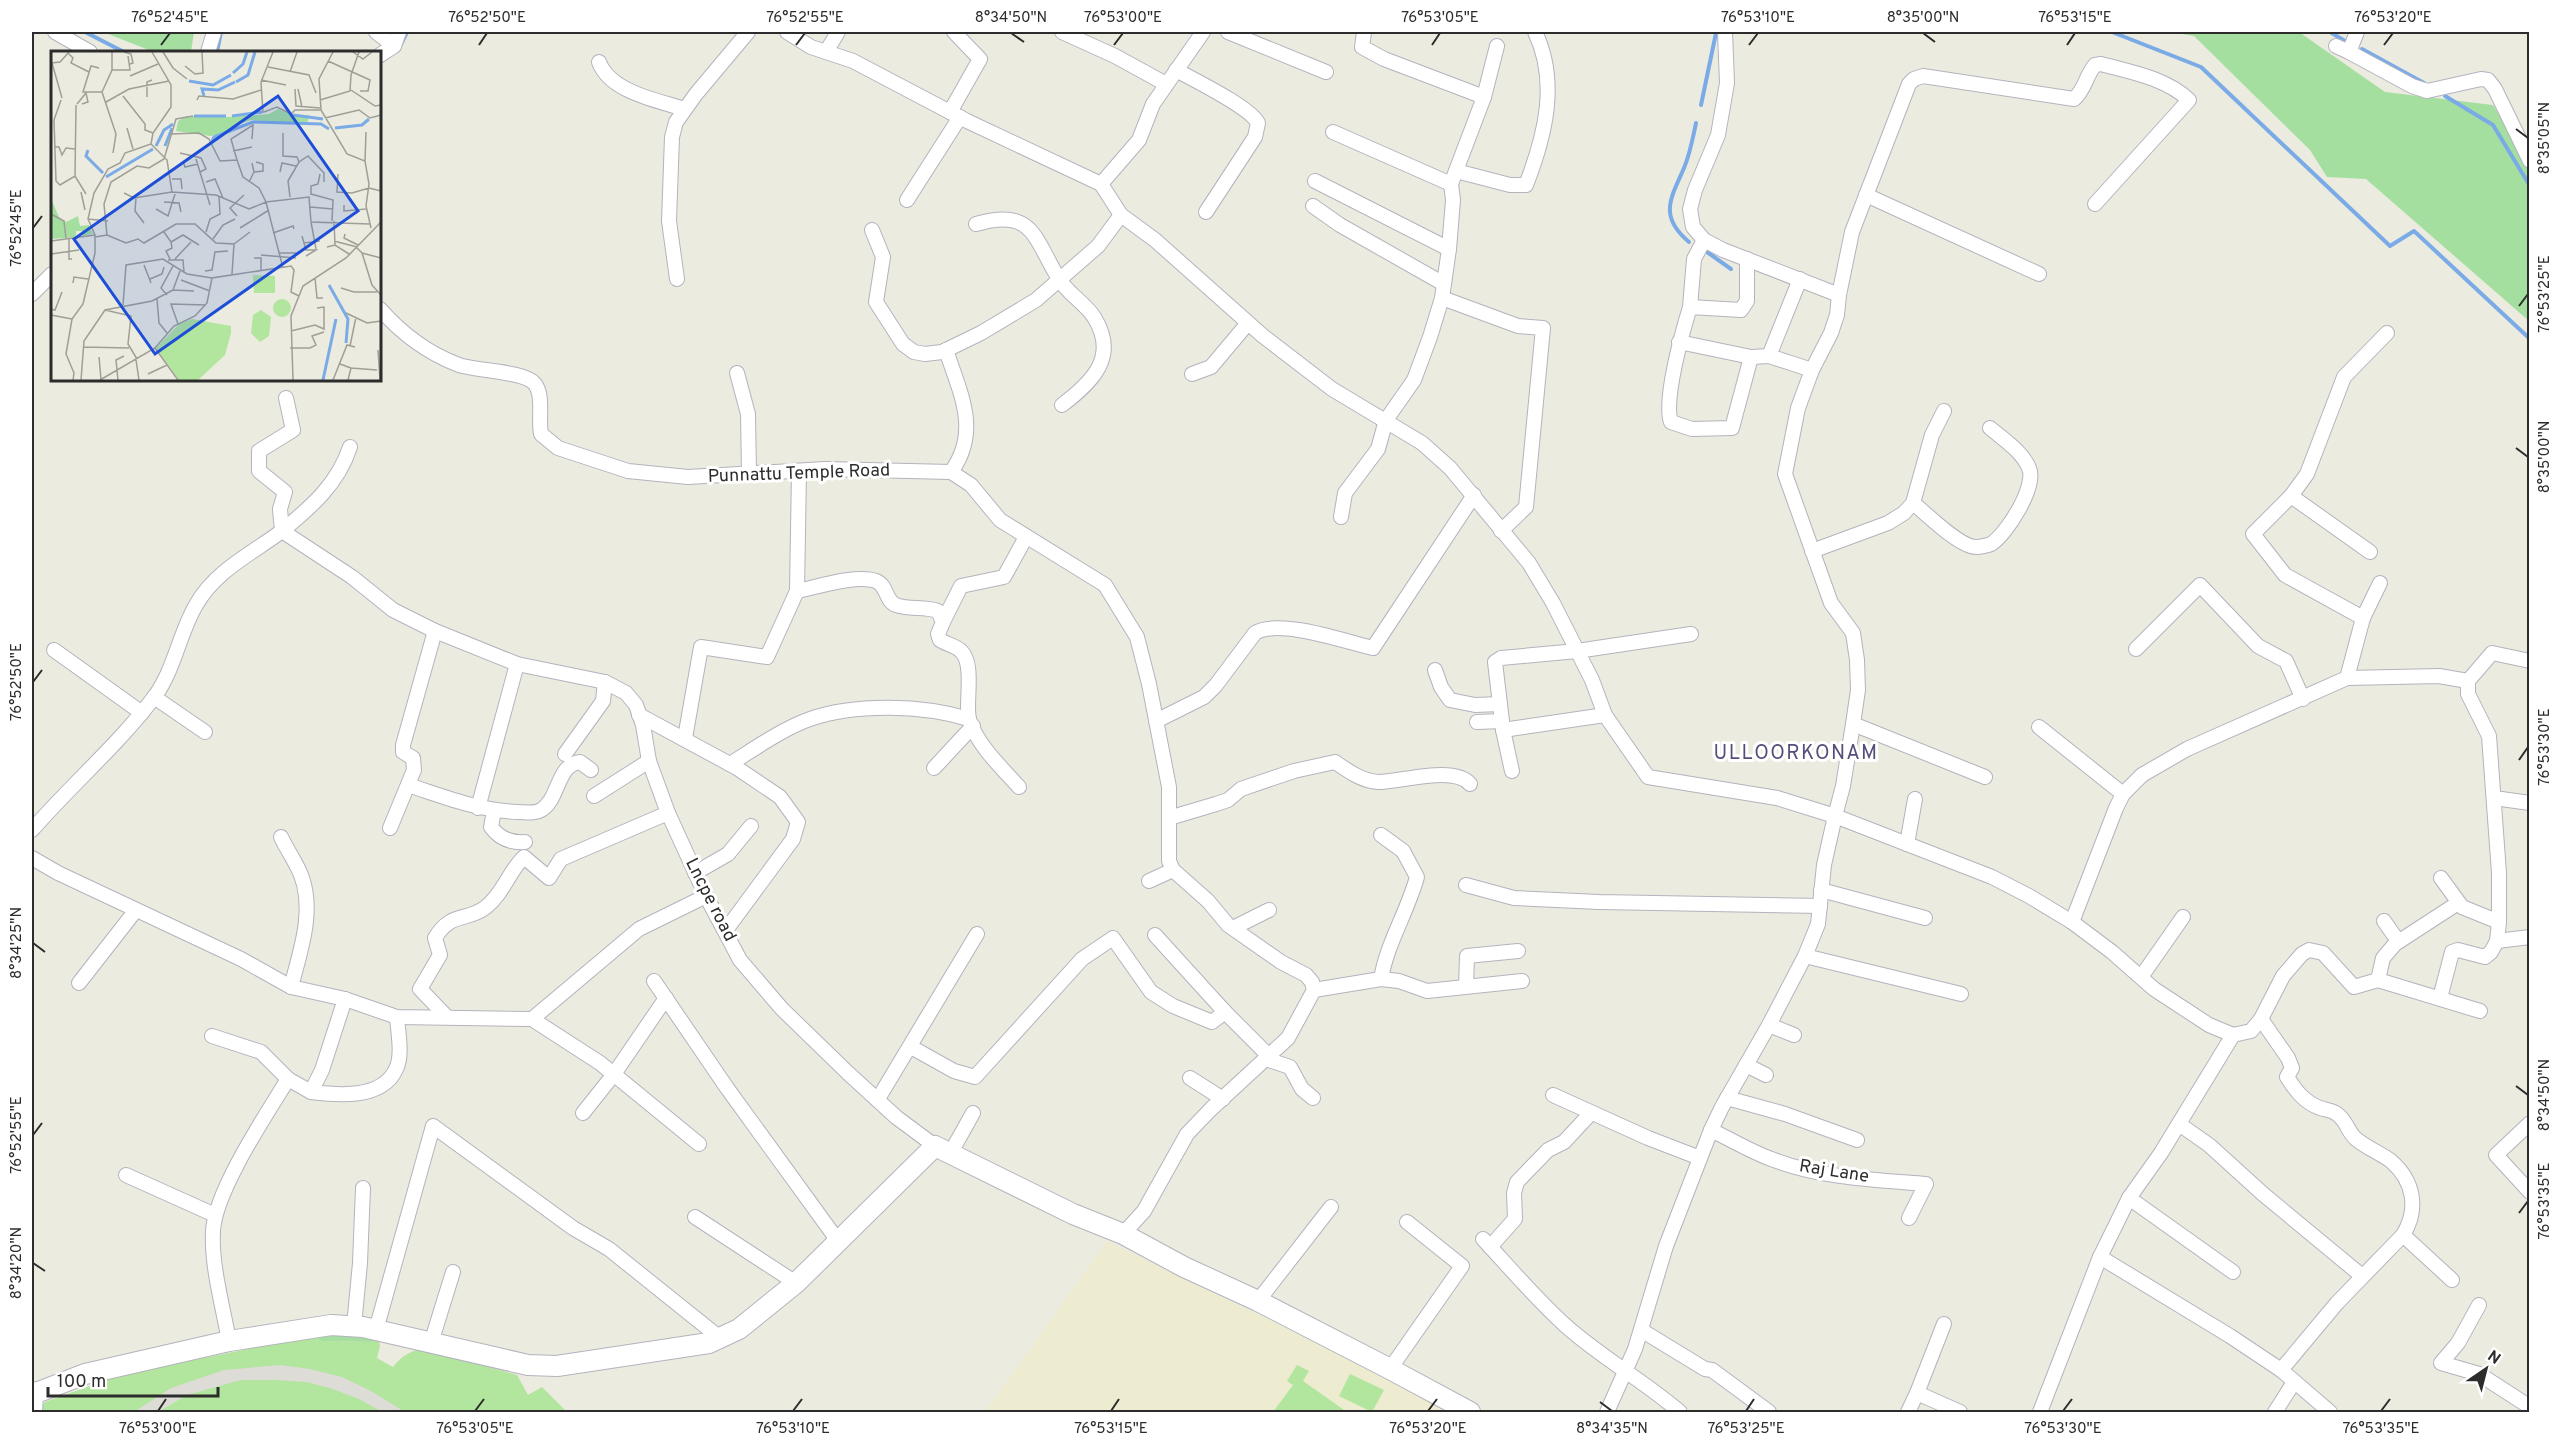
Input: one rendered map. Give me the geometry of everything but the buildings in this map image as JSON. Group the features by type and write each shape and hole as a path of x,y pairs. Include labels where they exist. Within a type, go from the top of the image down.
{"street":[{"path":"54,32 88,51"},
{"path":"208,51 214,32"},
{"path":"376,32 394,46"},
{"path":"381,54 394,46 399,32"},
{"path":"677,279 669,221 672,137 676,122 684,109 748,32"},
{"path":"787,32 812,47 853,61 955,115 1101,184 1121,215 1155,240 1248,323 1332,389 1422,443 1450,468 1529,563 1577,651 1605,715 1648,777 1777,798 1835,816 1992,877 2072,922 2112,952 2154,989 2209,1025 2233,1035 2251,1031 2261,1019 2283,976 2302,954 2309,950 2323,953 2354,987 2378,980 2480,1011"},
{"path":"826,52 838,32"},
{"path":"907,200 955,115 980,59 954,32"},
{"path":"1062,32 1115,56 1166,84"},
{"path":"1101,184 1139,140 1153,104 1203,32"},
{"path":"1228,32 1326,72"},
{"path":"1364,32 1362,47 1370,52 1484,97"},
{"path":"1333,132 1454,178 1526,185 1540,150 1548,90 1549,69 1535,32"},
{"path":"1725,32 1727,83 1718,135 1695,190 1690,209 1693,227 1704,240 1839,295"},
{"path":"2357,32 2343,49 2412,86 2427,91 2481,78 2488,80 2495,89 2529,161"},
{"path":"1341,517 1345,493 1378,448 1386,420 1414,380 1443,291 1449,249 1454,178 1484,97 1497,46"},
{"path":"599,62 602,71 622,86 684,109"},
{"path":"1607,1413 1635,1349 1666,1246 1711,1130 1770,1025 1805,956 1818,924 1824,865 1853,724 1857,690 1857,660 1853,633 1831,603 1785,474 1798,408 1837,315 1852,232 1909,84 1914,79 1923,76 2074,99 2079,94 2091,69 2101,64 2141,74 2189,100 2095,204"},
{"path":"1176,70 1255,116 1258,123 1254,137 1206,212"},
{"path":"1315,181 1449,249"},
{"path":"1866,195 2039,274"},
{"path":"1313,206 1443,291 1518,326 1543,328 1526,507 1502,531"},
{"path":"872,230 883,257 876,302 903,344 914,352 925,354 946,350 981,333 1036,300 1098,246 1121,215"},
{"path":"976,224 997,218 1012,219 1023,224 1040,241 1060,281 1094,317 1102,340 1103,358 1096,375 1086,387 1062,405"},
{"path":"1704,240 1694,259 1690,307 1679,342 1671,422 1692,429 1732,428 1751,357"},
{"path":"1690,307 1741,310 1747,301 1747,259"},
{"path":"32,294 51,275"},
{"path":"1769,356 1800,279"},
{"name":"Punnattu Temple Road","path":"381,310 415,343 460,365 529,378 536,385 539,398 539,426 541,434 547,441 558,448 628,471 688,477 799,471 951,472"},
{"path":"1192,374 1211,367 1248,323"},
{"path":"2363,618 2285,574 2253,534 2291,496 2307,474 2344,377 2387,333"},
{"path":"1679,342 1751,357 1769,356 1812,370"},
{"path":"946,350 964,404 967,422 966,439 960,459 951,472 982,496 1000,520 1105,585 1137,637 1169,788 1169,861 1173,870 1208,901 1233,928 1281,962 1306,975 1312,982 1314,990 1288,1038 1188,1134 1144,1211 1124,1234"},
{"path":"737,373 748,414 749,473"},
{"path":"282,531 280,509 285,492 259,471 259,451 293,430 286,398"},
{"path":"1812,551 1887,523 1904,513 1913,503 1932,435 1944,411"},
{"path":"1913,503 1962,542 1976,547 1991,544 2012,519 2025,499 2031,484 2029,468 2015,450 1990,428"},
{"path":"32,830 142,713 167,679 195,607 206,589 220,573 282,531 325,492 344,464 350,447"},
{"path":"684,738 701,647 767,657 797,591 799,471"},
{"path":"1156,721 1204,697 1216,685 1255,633 1262,628 1302,631 1373,648 1474,495"},
{"path":"2291,496 2370,552"},
{"name":"Lncpe road","path":"282,531 352,577 393,610 435,631 518,664 605,682 626,693 636,705 649,761 668,813 706,896 740,960 758,983 848,1074 896,1117 943,1150"},
{"path":"1019,788 989,753 971,722 964,656 960,650 940,640 938,634 961,586 1004,577 1026,537"},
{"path":"797,591 861,579 875,581 885,587 892,603 897,606 929,608 938,611 943,622"},
{"path":"2347,678 2363,618 2380,583"},
{"path":"2136,649 2200,585 2258,646 2286,661 2303,699"},
{"path":"390,828 415,763 413,758 403,752 403,745 435,631"},
{"path":"1512,771 1502,725 1495,662 1501,658 1577,651 1691,634"},
{"path":"54,650 142,713"},
{"path":"2440,998 2452,952 2458,950 2485,957 2491,952 2497,940 2499,922 2499,873 2489,736 2468,694 2468,681 2492,653 2529,661"},
{"path":"478,808 518,664"},
{"path":"1435,670 1441,687 1450,700 1475,705 1500,704"},
{"path":"2072,922 2096,855 2123,794 2142,775 2187,749 2347,678 2439,676 2468,681"},
{"path":"565,754 603,701 605,682"},
{"path":"154,697 205,732"},
{"path":"730,764 810,719 855,710 927,710 946,712 971,722"},
{"path":"639,715 730,764 780,797 798,822 793,839 726,930"},
{"path":"1477,722 1502,725 1605,715"},
{"path":"934,768 971,722"},
{"path":"1853,724 1985,777"},
{"path":"2039,727 2123,794"},
{"path":"594,796 649,761"},
{"path":"408,785 478,808 494,811 536,812 546,806 569,766 580,762 591,770"},
{"path":"1169,818 1228,800 1241,789 1294,771 1335,762 1349,772 1377,782 1446,775 1466,779 1470,784"},
{"path":"2494,798 2529,803"},
{"path":"1907,844 1915,799"},
{"path":"494,811 490,827 493,831 514,843 525,842"},
{"path":"447,1017 420,990 440,955 435,938 442,925 486,907 504,885 512,868 524,857 549,878 561,859 668,813"},
{"path":"696,873 728,854 751,826"},
{"path":"1381,835 1403,851 1417,878 1408,907 1389,945 1381,979"},
{"path":"281,837 302,876 306,903 304,936 291,987"},
{"path":"32,858 241,959 291,987 345,999 397,1017 532,1018 614,1074 699,1144"},
{"path":"1149,881 1173,870"},
{"path":"2441,878 2458,903 2468,910 2499,922"},
{"path":"1466,885 1514,898 1820,906"},
{"path":"1821,890 1924,918"},
{"path":"532,1018 639,929 706,896"},
{"path":"2378,980 2388,950 2398,941 2458,903"},
{"path":"79,983 136,910"},
{"path":"1233,928 1269,910"},
{"path":"2141,977 2183,917"},
{"path":"2384,921 2398,941"},
{"path":"878,1099 977,934"},
{"path":"1155,935 1267,1057 1290,1066 1302,1089 1313,1098"},
{"path":"2497,940 2529,937"},
{"path":"911,1047 954,1071 975,1077 1082,958 1113,938 1151,992 1161,1000 1212,1022 1225,1012"},
{"path":"1466,986 1467,956 1518,951"},
{"path":"1805,956 1961,994"},
{"path":"1314,990 1381,979 1406,982 1427,991 1522,981"},
{"path":"654,981 770,1149 838,1241"},
{"path":"583,1113 614,1074 666,998"},
{"path":"311,1092 322,1070 345,999"},
{"path":"212,1036 261,1052 288,1079 311,1092 360,1095 387,1081 397,1069 399,1050 397,1017"},
{"path":"2261,1019 2288,1058 2292,1068 2288,1077 2301,1096 2307,1103 2335,1112 2347,1122 2348,1130 2354,1137 2390,1161 2404,1175 2411,1187 2413,1210 2410,1223 2403,1235 2362,1276 2281,1370"},
{"path":"1770,1025 1794,1035"},
{"path":"2040,1413 2100,1257 2129,1198 2180,1124 2233,1035"},
{"path":"1746,1065 1766,1075"},
{"path":"1190,1078 1223,1099"},
{"path":"229,1341 215,1259 213,1233 215,1215 230,1180 288,1079"},
{"path":"1553,1095 1700,1158"},
{"path":"1727,1098 1785,1114 1857,1140"},
{"path":"34,1399 85,1374 229,1341 331,1325 376,1330 528,1365 556,1366 648,1354 709,1343 746,1324 796,1283 838,1241 943,1150 973,1113"},
{"path":"1591,1113 1564,1142 1548,1150 1517,1182 1514,1193 1515,1218 1486,1243 1534,1296 1567,1327 1680,1413"},
{"path":"2529,1123 2496,1155 2529,1192"},
{"path":"2180,1124 2210,1145 2263,1194 2362,1276"},
{"path":"376,1330 433,1126 573,1227 609,1249 720,1338"},
{"name":"Raj Lane","path":"1711,1130 1773,1160 1803,1169 1864,1179 1926,1184 1909,1218"},
{"path":"943,1150 1073,1214 1124,1234 1184,1267 1258,1301 1470,1413"},
{"path":"126,1175 215,1215"},
{"path":"354,1326 360,1263 363,1188"},
{"path":"2129,1198 2233,1272"},
{"path":"1258,1301 1331,1206"},
{"path":"695,1217 796,1283"},
{"path":"1390,1370 1462,1266 1407,1222"},
{"path":"2403,1235 2452,1280"},
{"path":"2100,1257 2230,1336 2281,1370 2330,1413"},
{"path":"430,1343 453,1272"},
{"path":"2479,1305 2458,1343 2441,1363 2479,1374 2529,1407"},
{"path":"1908,1413 1944,1324"},
{"path":"1641,1330 1705,1369 1712,1370 1769,1413"},
{"path":"2275,1413 2294,1382"},
{"path":"1917,1394 1960,1413"}],"shaded area":[{"path":"1107,1241 1457,1412 985,1412"},
{"path":"280,1365 342,1377 371,1391 405,1412 382,1412 359,1399 306,1382 241,1380 187,1395 158,1412 134,1412 171,1388 224,1370"}],"green space":[{"path":"103,32 194,32 191,51 151,51"},
{"path":"2171,32 2299,32 2385,92 2493,105 2529,163 2529,321 2366,179 2327,177 2310,150 2194,36"},
{"path":"314,1336 374,1337 372,1342 321,1341"},
{"path":"314,1336 321,1341 372,1342 374,1337 378,1338 380,1346 377,1358 393,1367 406,1355 423,1349 517,1375 528,1395 542,1387 567,1412 41,1412 41,1407 45,1402 123,1374"},
{"path":"1297,1365 1309,1371 1303,1381 1347,1412 1273,1412 1293,1385 1287,1381"},
{"path":"1350,1374 1384,1390 1372,1412 1339,1396"}],"waterway":[{"path":"85,32 122,51"},
{"path":"217,51 221,32"},
{"path":"401,44 407,32"},
{"path":"2112,32 2201,67 2390,246 2414,231 2530,339"},
{"path":"2330,32 2345,41"},
{"path":"1701,105 1716,33"},
{"path":"2362,49 2424,83"},
{"path":"381,61 389,56"},
{"path":"2445,96 2493,125 2530,186"},
{"path":"1689,242 1673,224 1670,207 1688,157 1696,123"},
{"path":"1707,252 1731,269"}],"district":[{"name":"ULLOORKONAM","path":"1796,754"}]}
